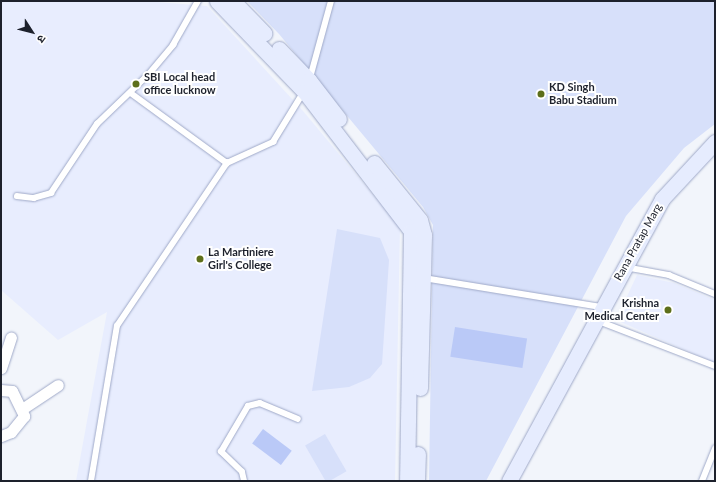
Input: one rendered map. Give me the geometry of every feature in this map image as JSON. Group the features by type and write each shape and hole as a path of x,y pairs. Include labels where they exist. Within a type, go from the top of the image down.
{"street":[{"path":"217,1 307,86"},
{"path":"233,1 307,86 402,216 411,231 416,277 417,481"},
{"name":"Rana Pratap Marg","path":"509,481 662,199 715,142"},
{"path":"407,481 416,277"},
{"path":"1,368 11,338"},
{"path":"22,409 58,385"},
{"path":"1,390 12,391 22,409 24,416 11,432 1,436"}],"lane":[{"path":"17,196 34,198 51,193 97,124 131,93 173,45 198,1"},
{"path":"91,481 117,326 227,163 273,142 307,86 331,1"},
{"path":"131,93 227,163"},
{"path":"625,267 669,275 715,294"},
{"path":"416,277 599,313 715,366"},
{"path":"244,481 242,472 221,452 248,406 260,403 298,419"},
{"path":"702,481 715,449"}],"shaded area":[{"name":"La Martiniere Girl's College","path":"1,1 145,1 207,6 303,111 400,227 395,481 76,481 107,312 58,340 1,290"},
{"path":"247,1 715,1 715,124 684,148 626,216 486,481 429,481 433,225 423,207 279,34"},
{"path":"337,229 380,238 389,260 382,364 370,378 349,387 312,391"},
{"name":"Krishna Medical Center","path":"637,275 674,283 715,300 715,363 616,320"},
{"path":"325,434 346,471 330,481 326,481 305,446"}],"water":[{"path":"455,327 527,338 522,368 450,357"},
{"path":"263,429 292,451 281,465 252,443"}],"place":[{"name":"SBI Local head office lucknow","path":"136,84"},
{"name":"KD Singh Babu Stadium","path":"541,94"},
{"name":"La Martiniere Girl's College","path":"200,259"},
{"name":"Krishna Medical Center","path":"668,310"}]}
